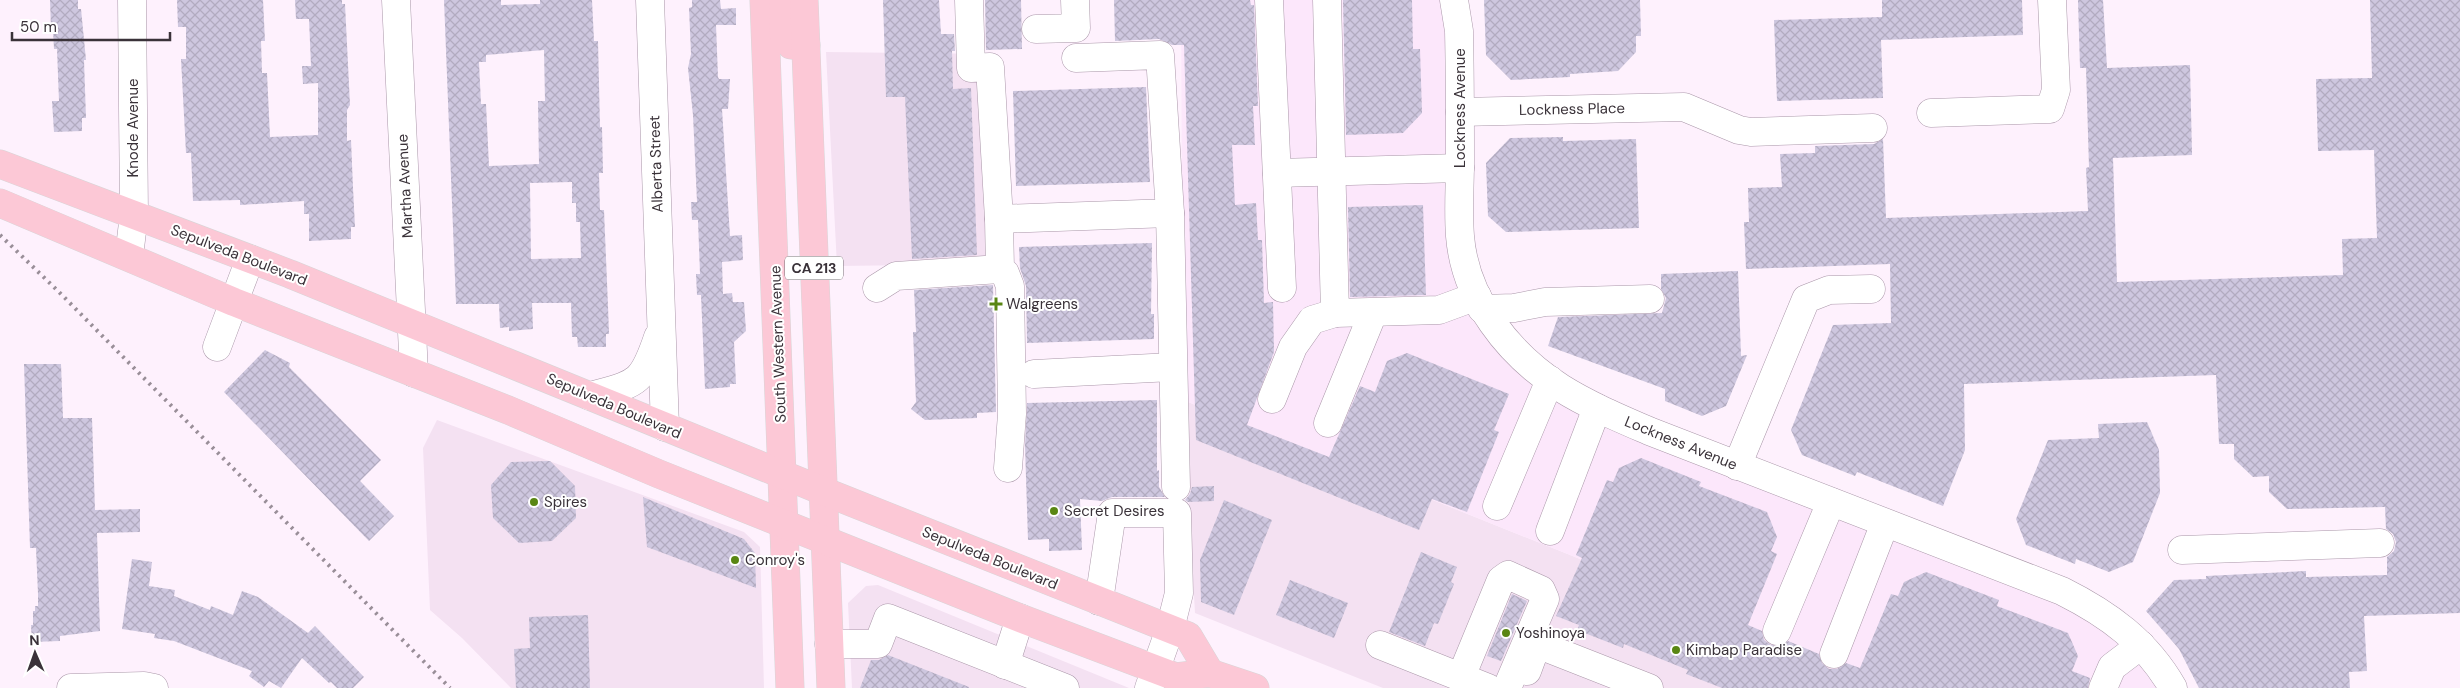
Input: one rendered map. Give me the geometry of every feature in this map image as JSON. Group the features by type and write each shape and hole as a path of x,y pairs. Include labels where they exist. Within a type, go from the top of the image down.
{"main road":[{"name":"South Western Avenue","path":"764,0 784,474 790,688"},
{"path":"783,0 784,35 791,45 806,45"},
{"name":"CA 213","path":"804,0 831,688"},
{"name":"Sepulveda Boulevard","path":"0,164 250,259 823,491 1188,636 1210,672"},
{"path":"0,202 234,302 414,372 659,474 1020,618 1152,679 1210,672 1255,688"}],"street":[{"name":"Knode Avenue","path":"129,256 134,215 132,0"},
{"name":"Martha Avenue","path":"396,0 414,372"},
{"name":"Alberta Street","path":"650,0 665,427"},
{"path":"969,0 971,68 990,66 1000,269"},
{"path":"1036,29 1076,28 1075,0"},
{"path":"1270,0 1282,288"},
{"path":"1326,0 1335,314"},
{"name":"Lockness Avenue","path":"1454,0 1460,31 1460,236 1468,277 1480,303 1505,340 1531,366 1550,380 1597,408 1737,466 2062,591 2118,623 2141,644 2160,666 2173,688"},
{"path":"1931,113 2050,109 2056,90 2052,0"},
{"path":"1076,58 1160,55 1170,214 1172,367 1179,593 1170,629 1152,679"},
{"name":"Lockness Place","path":"1460,112 1684,107 1739,130 1751,132 1873,128"},
{"path":"1277,173 1460,168"},
{"path":"999,220 1170,214"},
{"path":"217,347 250,259"},
{"path":"877,288 896,276 1000,269 1005,273 1010,286 1012,414 1008,468"},
{"path":"1737,466 1806,300 1829,290 1871,289"},
{"path":"1272,399 1293,347 1312,320 1335,314 1439,310 1480,303 1514,308 1545,302 1650,299"},
{"path":"1328,423 1374,313"},
{"name":"Alberta Street","path":"590,396 615,389 640,378 650,360 661,329"},
{"path":"1034,374 1172,367"},
{"path":"1497,506 1550,380"},
{"path":"1550,531 1597,408"},
{"path":"1099,601 1112,513 1176,501"},
{"path":"1777,631 1830,502"},
{"path":"1834,654 1886,523"},
{"path":"2182,550 2380,543"},
{"path":"1461,677 1501,580 1508,575 1541,590 1545,599 1507,688"},
{"path":"829,644 878,644 888,618 1065,688"},
{"path":"1005,665 1020,618"},
{"path":"1520,688 1537,644 1649,688"},
{"path":"2104,688 2112,667 2141,644"},
{"path":"1380,645 1488,688"},
{"path":"71,688 144,686 154,688"}],"shaded area":[{"path":"1181,0 1452,0 1459,238 1530,368 2090,607 2170,688 1902,688 1183,400"},
{"path":"826,52 991,54 995,264 837,266"},
{"path":"1183,400 1902,688 1383,688 1195,613"},
{"path":"437,420 744,532 760,547 764,688 511,688 462,638 430,610 423,448"},
{"path":"878,585 1129,688 852,688 848,603 866,586"}],"building":[{"path":"50,0 78,0 78,9 81,9 86,60 84,60 86,118 82,118 82,131 54,132 52,101 59,101 57,49 54,49 53,29 51,29"},
{"path":"177,0 263,0 265,41 261,41 262,73 267,73 270,137 318,135 318,83 303,84 302,66 311,66 309,19 296,19 295,0 342,0 342,4 345,4 350,105 347,110 347,141 351,140 355,227 351,227 351,239 309,241 309,214 304,214 304,201 240,205 240,200 193,201 191,153 186,153 181,59 186,59 186,27 178,27"},
{"path":"444,0 501,0 501,5 540,4 540,0 592,0 594,41 598,41 600,127 602,127 603,173 599,173 600,210 604,210 608,306 609,334 606,334 606,347 578,347 577,337 572,337 571,303 532,303 533,329 509,331 509,327 500,328 499,304 456,304","holes":["544,50 545,101 538,101 539,164 489,166 486,104 481,104 479,62 486,62 486,55","572,182 572,203 576,203 576,222 580,222 581,258 531,259 530,183"]},
{"path":"692,0 720,0 721,9 736,8 736,25 716,25 718,77 719,79 730,79 728,109 722,109 730,236 742,235 743,260 722,262 723,294 732,293 733,302 744,302 746,331 734,342 736,384 730,384 730,387 705,389 701,295 697,295 696,274 700,274 698,220 692,220 691,202 697,202 693,115 688,68 691,54 689,8 692,7"},
{"path":"883,0 939,0 941,34 954,34 955,51 952,51 953,89 971,88 977,255 912,259 905,97 886,97"},
{"path":"985,0 1021,0 1022,49 986,50"},
{"path":"1114,0 1250,0 1251,5 1254,5 1258,106 1253,106 1255,145 1232,145 1235,205 1256,203 1258,240 1262,240 1264,303 1273,302 1274,352 1247,425 1329,457 1360,386 1375,392 1387,361 1407,353 1509,394 1494,430 1499,432 1467,512 1432,499 1419,530 1196,440 1184,45 1172,45 1159,39 1115,41"},
{"path":"1343,0 1412,0 1413,49 1420,49 1422,113 1403,133 1346,135"},
{"path":"1484,0 1640,0 1641,36 1636,36 1636,52 1618,71 1570,74 1570,77 1511,80 1486,55"},
{"path":"1882,0 2022,0 2023,35 1881,40 1883,98 1777,101 1774,20 1882,17"},
{"path":"2078,0 2103,0 2107,68 2190,65 2192,155 2113,158 2117,282 2343,275 2342,239 2377,238 2374,150 2318,151 2316,79 2372,78 2370,0 2460,0 2460,613 2364,616 2367,671 2349,672 2350,688 2199,688 2179,649 2146,611 2174,580 2206,579 2206,576 2306,571 2306,577 2387,575 2387,557 2394,551 2396,542 2393,534 2386,529 2385,507 2287,509 2269,492 2269,476 2253,477 2234,459 2234,444 2219,444 2216,375 1964,384 1965,450 1943,506 1857,472 1855,476 1802,455 1791,430 1833,325 1891,323 1890,264 1746,269 1744,222 1749,222 1748,188 1782,187 1780,154 1815,153 1815,146 1874,144 1883,139 1886,218 2088,211 2086,168 2089,167 2086,68 2080,68"},
{"path":"1146,87 1150,182 1016,186 1013,91"},
{"path":"1563,137 1563,141 1636,139 1639,228 1506,232 1488,216 1486,163 1510,138"},
{"path":"1423,205 1426,295 1350,297 1348,207"},
{"path":"1152,243 1151,314 1154,314 1154,339 1027,343 1026,286 1020,268 1019,247"},
{"path":"1738,271 1741,356 1747,355 1726,406 1702,416 1665,401 1665,389 1548,346 1558,317 1662,313 1666,298 1661,289 1661,274"},
{"name":"Walgreens","path":"993,285 996,412 977,413 977,418 925,420 911,409 916,402 913,332 916,332 914,290"},
{"path":"265,350 290,363 289,367 381,460 360,481 394,516 369,541 224,392"},
{"path":"24,364 61,364 63,418 92,418 95,510 140,509 140,532 97,533 100,631 60,636 60,641 32,642 31,625 33,625 33,611 35,611 35,606 38,606 38,594 36,548 30,548"},
{"path":"1157,400 1157,471 1159,470 1159,487 1165,497 1112,497 1102,501 1080,499 1082,550 1049,551 1049,539 1028,540 1025,446 1027,403"},
{"path":"2147,422 2159,450 2160,493 2133,562 2109,572 2076,559 2075,564 2026,545 2016,519 2048,440 2099,438 2098,424"},
{"path":"1641,458 1701,482 1699,486 1767,512 1777,537 1771,551 1777,554 1748,625 1762,631 1764,640 1771,645 1779,646 1788,641 1819,654 1822,663 1829,669 1837,669 1846,663 1860,668 1891,594 1898,596 1904,582 1926,572 1999,600 1997,606 2068,633 2078,656 2072,671 2090,678 2088,688 1722,688 1686,674 1688,670 1624,644 1623,648 1577,630 1579,625 1556,616 1582,558 1576,555 1607,480 1613,482 1619,468"},
{"name":"Spires","path":"550,461 575,486 576,518 552,541 519,543 493,518 491,485 511,462"},
{"path":"1214,486 1214,501 1188,502 1185,500 1190,494 1192,487"},
{"path":"643,497 744,539 755,553 756,588 647,547"},
{"path":"1224,500 1272,520 1234,615 1201,602 1200,560"},
{"path":"1421,552 1457,567 1451,582 1454,584 1438,624 1434,623 1425,646 1389,632"},
{"path":"132,559 152,562 149,586 175,590 174,596 210,610 211,606 233,615 242,591 258,597 308,633 315,626 364,677 353,688 337,688 302,658 281,688 269,681 264,687 249,676 252,671 174,641 154,638 155,634 122,629"},
{"path":"1290,580 1348,603 1334,638 1276,615"},
{"path":"1512,594 1527,601 1501,661 1487,656"},
{"path":"588,615 590,688 516,688 514,649 530,648 529,617"},
{"path":"888,655 969,688 860,688 871,660 879,660"}],"railway":[{"path":"0,235 58,291 450,688"}],"place":[{"name":"Walgreens","path":"996,304"},
{"name":"Spires","path":"534,502"},
{"name":"Secret Desires","path":"1054,511"},
{"name":"Conroy's","path":"735,560"},
{"name":"Yoshinoya","path":"1506,633"},
{"name":"Kimbap Paradise","path":"1676,650"}]}
